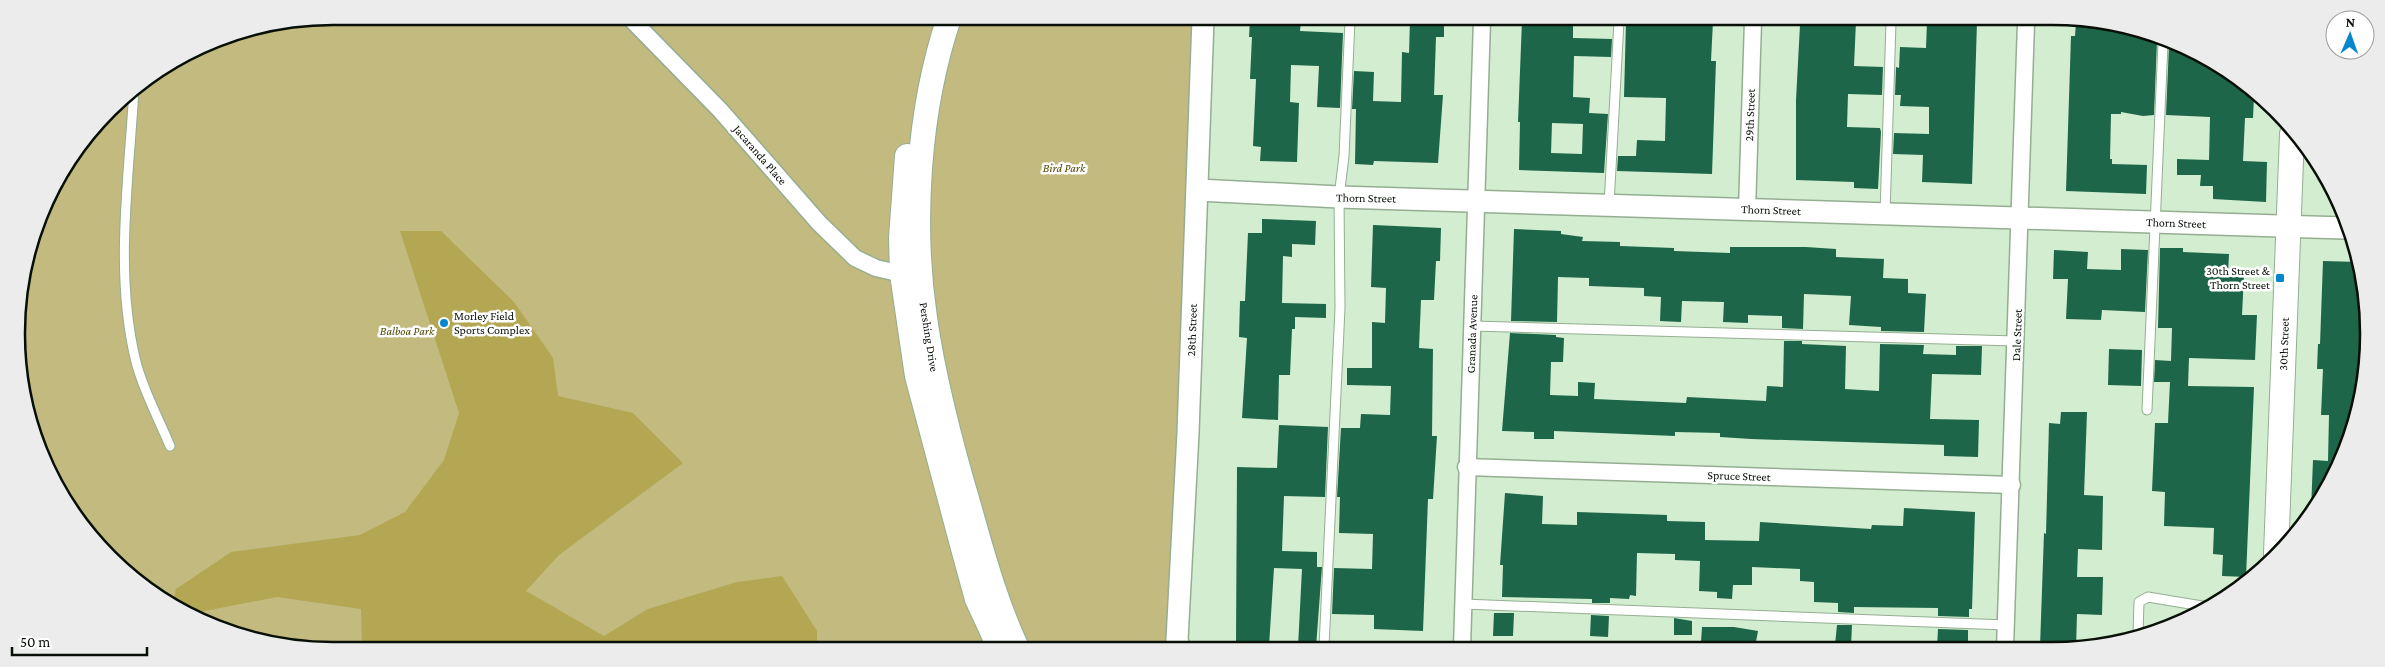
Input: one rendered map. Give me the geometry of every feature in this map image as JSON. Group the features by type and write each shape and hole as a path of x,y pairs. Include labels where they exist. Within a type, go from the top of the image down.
{"main road":[{"name":"Pershing Drive","path":"934,25 922,65 907,152 901,238 902,274 912,348 924,404 977,599 994,642"},
{"name":"Pershing Drive","path":"947,25 930,94 921,158 919,224 925,318 935,374 959,473 998,606 1014,642"},
{"name":"30th Street","path":"2276,545 2292,141"},
{"path":"902,274 912,286 926,374 944,439 959,473"}],"street":[{"name":"Jacaranda Place","path":"637,25 720,110 819,223 855,258 876,268 902,274"},
{"name":"28th Street","path":"1177,642 1198,190 1203,25"},
{"name":"Granada Avenue","path":"1462,642 1466,467 1482,25"},
{"name":"29th Street","path":"1747,210 1753,25"},
{"name":"Dale Street","path":"2005,642 2026,25"},
{"name":"Thorn Street","path":"1198,190 1339,197 1476,200 1609,206 2342,228"},
{"name":"Spruce Street","path":"1466,467 2012,485"}],"lane":[{"path":"1324,642 1340,308 1339,197 1344,156 1350,25"},
{"path":"1609,206 1619,25"},
{"path":"1885,214 1891,25"},
{"path":"2147,410 2163,45"},
{"path":"133,99 125,235 126,308 136,363 170,446"},
{"path":"1472,326 2016,341"},
{"path":"2138,629 2139,602 2148,597 2198,605"},
{"path":"1463,604 2006,625"}],"green space":[{"name":"Balboa Park","path":"334,25 1192,25 1169,642 334,642 273,636 215,619 179,601 146,578 115,552 89,521 66,488 41,433 31,394 25,334 31,273 48,215 77,162 115,115 146,89 179,66 234,41 273,31"}],"shaded area":[{"path":"400,231 441,231 514,302 553,358 558,396 633,413 683,463 559,555 526,591 604,636 648,609 737,582 782,576 817,631 817,642 362,642 361,609 277,597 201,612 174,598 176,589 231,552 360,535 405,512 444,460 459,413"}],"building":[{"path":"1250,25 1301,25 1300,31 1343,33 1340,108 1317,107 1319,66 1291,65 1290,102 1299,103 1297,162 1260,161 1261,147 1253,146 1256,79 1250,79 1252,37 1249,37"},
{"path":"1410,25 1444,25 1444,37 1436,37 1434,95 1443,95 1438,163 1374,161 1373,165 1355,164 1356,109 1352,109 1354,71 1374,72 1373,101 1401,102 1402,52 1409,53"},
{"path":"1522,25 1573,25 1573,38 1612,39 1611,57 1574,56 1573,97 1590,98 1589,113 1608,114 1604,173 1519,170 1520,122 1518,122","holes":["1552,123 1583,124 1582,154 1551,153"]},
{"path":"1626,25 1713,25 1711,61 1716,61 1712,174 1617,171 1618,156 1636,156 1637,140 1665,141 1666,98 1624,97"},
{"path":"1800,25 1856,25 1854,66 1883,67 1882,95 1848,94 1847,127 1880,128 1878,189 1854,188 1854,182 1796,180 1796,100"},
{"path":"1927,25 1977,25 1972,184 1922,182 1923,155 1893,154 1894,133 1929,134 1929,107 1900,106 1901,95 1895,95 1896,67 1899,68 1900,47 1926,48"},
{"path":"2076,26 2112,31 2157,43 2154,115 2143,116 2121,112 2121,114 2111,114 2110,159 2112,159 2112,164 2147,165 2146,194 2066,191 2071,36 2075,36"},
{"path":"2169,48 2206,66 2254,101 2253,118 2245,118 2243,161 2267,162 2266,202 2213,199 2213,186 2200,186 2201,175 2177,175 2177,159 2209,160 2210,117 2166,115"},
{"path":"1262,219 1316,221 1315,245 1292,244 1292,257 1283,256 1282,303 1326,304 1326,318 1295,317 1295,329 1292,329 1290,375 1279,375 1278,420 1242,418 1247,338 1239,337 1240,301 1245,301 1248,233 1262,233"},
{"path":"1373,225 1441,228 1440,261 1436,261 1434,300 1421,300 1419,348 1433,349 1432,436 1437,436 1433,499 1428,499 1423,631 1374,629 1374,615 1332,614 1334,568 1372,569 1373,534 1339,533 1340,497 1337,497 1341,428 1360,428 1361,414 1390,415 1391,386 1347,385 1347,368 1372,368 1372,322 1385,323 1386,288 1371,287"},
{"path":"1514,229 1561,231 1561,234 1583,237 1582,241 1620,242 1620,246 1674,248 1674,251 1730,253 1730,247 1806,247 1836,249 1836,257 1884,259 1883,278 1908,279 1908,293 1926,294 1924,332 1881,331 1881,327 1849,325 1851,296 1804,294 1803,329 1782,328 1782,316 1748,315 1748,323 1723,322 1724,302 1682,301 1681,322 1660,321 1661,297 1644,296 1644,288 1589,286 1589,278 1558,277 1557,322 1511,321"},
{"path":"2160,248 2183,248 2183,252 2229,254 2228,274 2244,275 2242,315 2257,315 2255,360 2189,358 2188,386 2254,387 2246,572 2241,577 2222,576 2223,555 2213,554 2214,528 2164,526 2165,492 2152,491 2155,423 2168,423 2170,382 2154,382 2155,360 2171,361 2172,328 2158,328"},
{"path":"2121,249 2148,250 2145,312 2102,310 2101,320 2066,319 2068,279 2053,279 2054,250 2088,252 2087,269 2121,270"},
{"path":"2323,261 2351,262 2357,293 2360,334 2354,394 2337,452 2311,500 2313,460 2328,461 2329,415 2321,415 2323,369 2317,369 2318,344 2320,344"},
{"path":"1510,333 1556,335 1556,337 1564,338 1563,362 1551,362 1550,395 1578,396 1578,382 1595,383 1594,399 1686,403 1687,397 1766,401 1767,386 1783,387 1784,341 1802,341 1802,344 1846,346 1845,389 1879,391 1880,344 1924,345 1923,354 1956,355 1956,346 1982,346 1981,375 1932,374 1930,419 1979,420 1978,457 1944,456 1944,445 1751,439 1720,437 1720,433 1675,432 1675,436 1554,431 1554,439 1534,439 1534,432 1502,431"},
{"path":"2109,349 2142,350 2141,386 2108,385"},
{"path":"2061,412 2087,412 2084,495 2103,496 2102,550 2078,549 2077,577 2103,577 2102,615 2077,614 2076,641 2040,642 2049,423 2060,424"},
{"path":"1279,425 1328,427 1325,497 1284,496 1282,551 1317,552 1317,567 1322,567 1316,642 1298,642 1302,569 1274,568 1269,642 1236,642 1237,467 1277,468"},
{"path":"1505,493 1543,496 1542,524 1577,525 1577,512 1667,515 1667,521 1705,522 1705,540 1759,541 1760,522 1871,529 1872,525 1903,526 1904,508 1975,512 1972,609 1969,609 1969,617 1938,616 1938,608 1854,607 1854,613 1838,612 1838,603 1814,602 1814,582 1800,581 1800,569 1752,567 1752,585 1733,585 1732,599 1717,598 1717,592 1699,591 1700,561 1675,560 1675,554 1637,553 1636,596 1630,595 1629,599 1610,598 1610,603 1592,603 1592,599 1502,597 1503,565 1500,565"},
{"path":"1494,613 1514,613 1513,636 1493,636"},
{"path":"1591,615 1609,616 1608,637 1590,636"},
{"path":"1674,618 1692,621 1692,635 1674,635"},
{"path":"1837,625 1852,625 1851,642 1835,642"},
{"path":"1702,627 1734,627 1758,631 1756,642 1701,642"},
{"path":"1938,629 1968,630 1968,642 1937,642"}],"place":[{"name":"30th Street & Thorn Street","path":"2280,278"},
{"name":"Morley Field Sports Complex","path":"444,323"}],"park label":[{"name":"Bird Park","path":"1064,168"}]}
